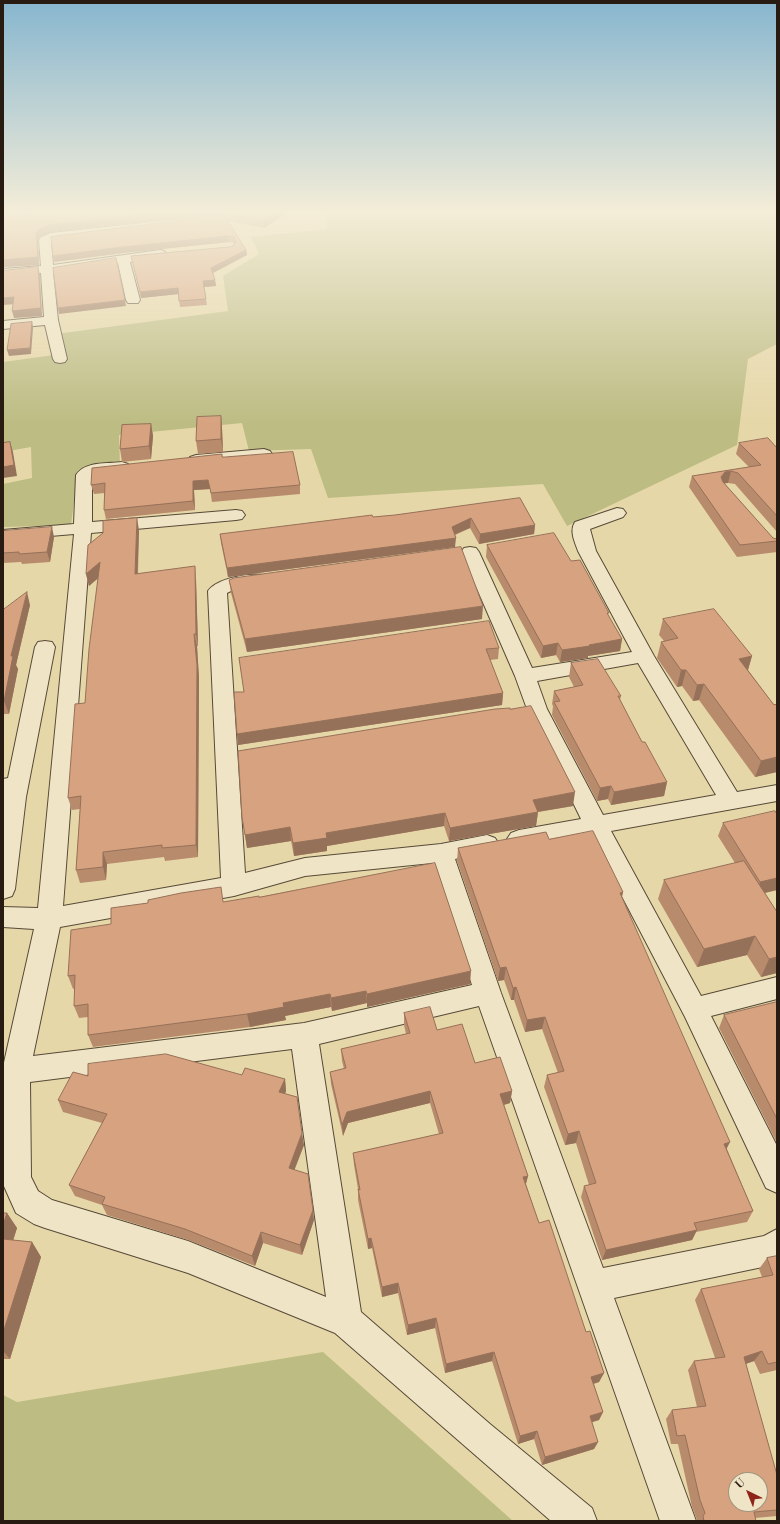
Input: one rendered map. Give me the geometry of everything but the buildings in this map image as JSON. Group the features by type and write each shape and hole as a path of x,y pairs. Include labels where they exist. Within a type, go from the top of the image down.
{"street":[{"path":"49,281 51,320 60,359"},
{"path":"128,281 132,300"},
{"path":"3,325 51,320"},
{"path":"177,462 264,454"},
{"path":"137,466 90,470 84,475 83,529 49,919 16,1071 16,1178 27,1202 45,1213 188,1257 346,1321 478,1436 579,1521"},
{"path":"616,514 581,526 581,533 587,551 644,656 732,802"},
{"path":"3,535 236,515"},
{"path":"470,551 493,625 525,676 536,709 694,1009 777,1178"},
{"path":"234,886 226,757 230,663 217,591 230,584 276,578"},
{"path":"3,889 9,790 45,647"},
{"path":"525,676 644,656"},
{"path":"515,711 536,709"},
{"path":"226,757 249,753"},
{"path":"3,917 49,919 234,886 305,867 441,852 732,802 777,792"},
{"path":"441,852 488,993 678,1521"},
{"path":"694,1009 777,988"},
{"path":"16,1071 304,1035 488,993"},
{"path":"304,1035 346,1321"},
{"path":"594,1286 772,1250 777,1245"}],"green space":[{"path":"224,281 777,281 777,344 748,359 737,445 567,526 543,484 328,498 311,449 249,451 242,423 119,435 120,466 78,470 71,525 3,527 3,484 32,478 31,447 3,452 3,362 61,354 56,334 228,311"},
{"path":"323,1352 513,1521 3,1521 3,1395 17,1402"}]}
